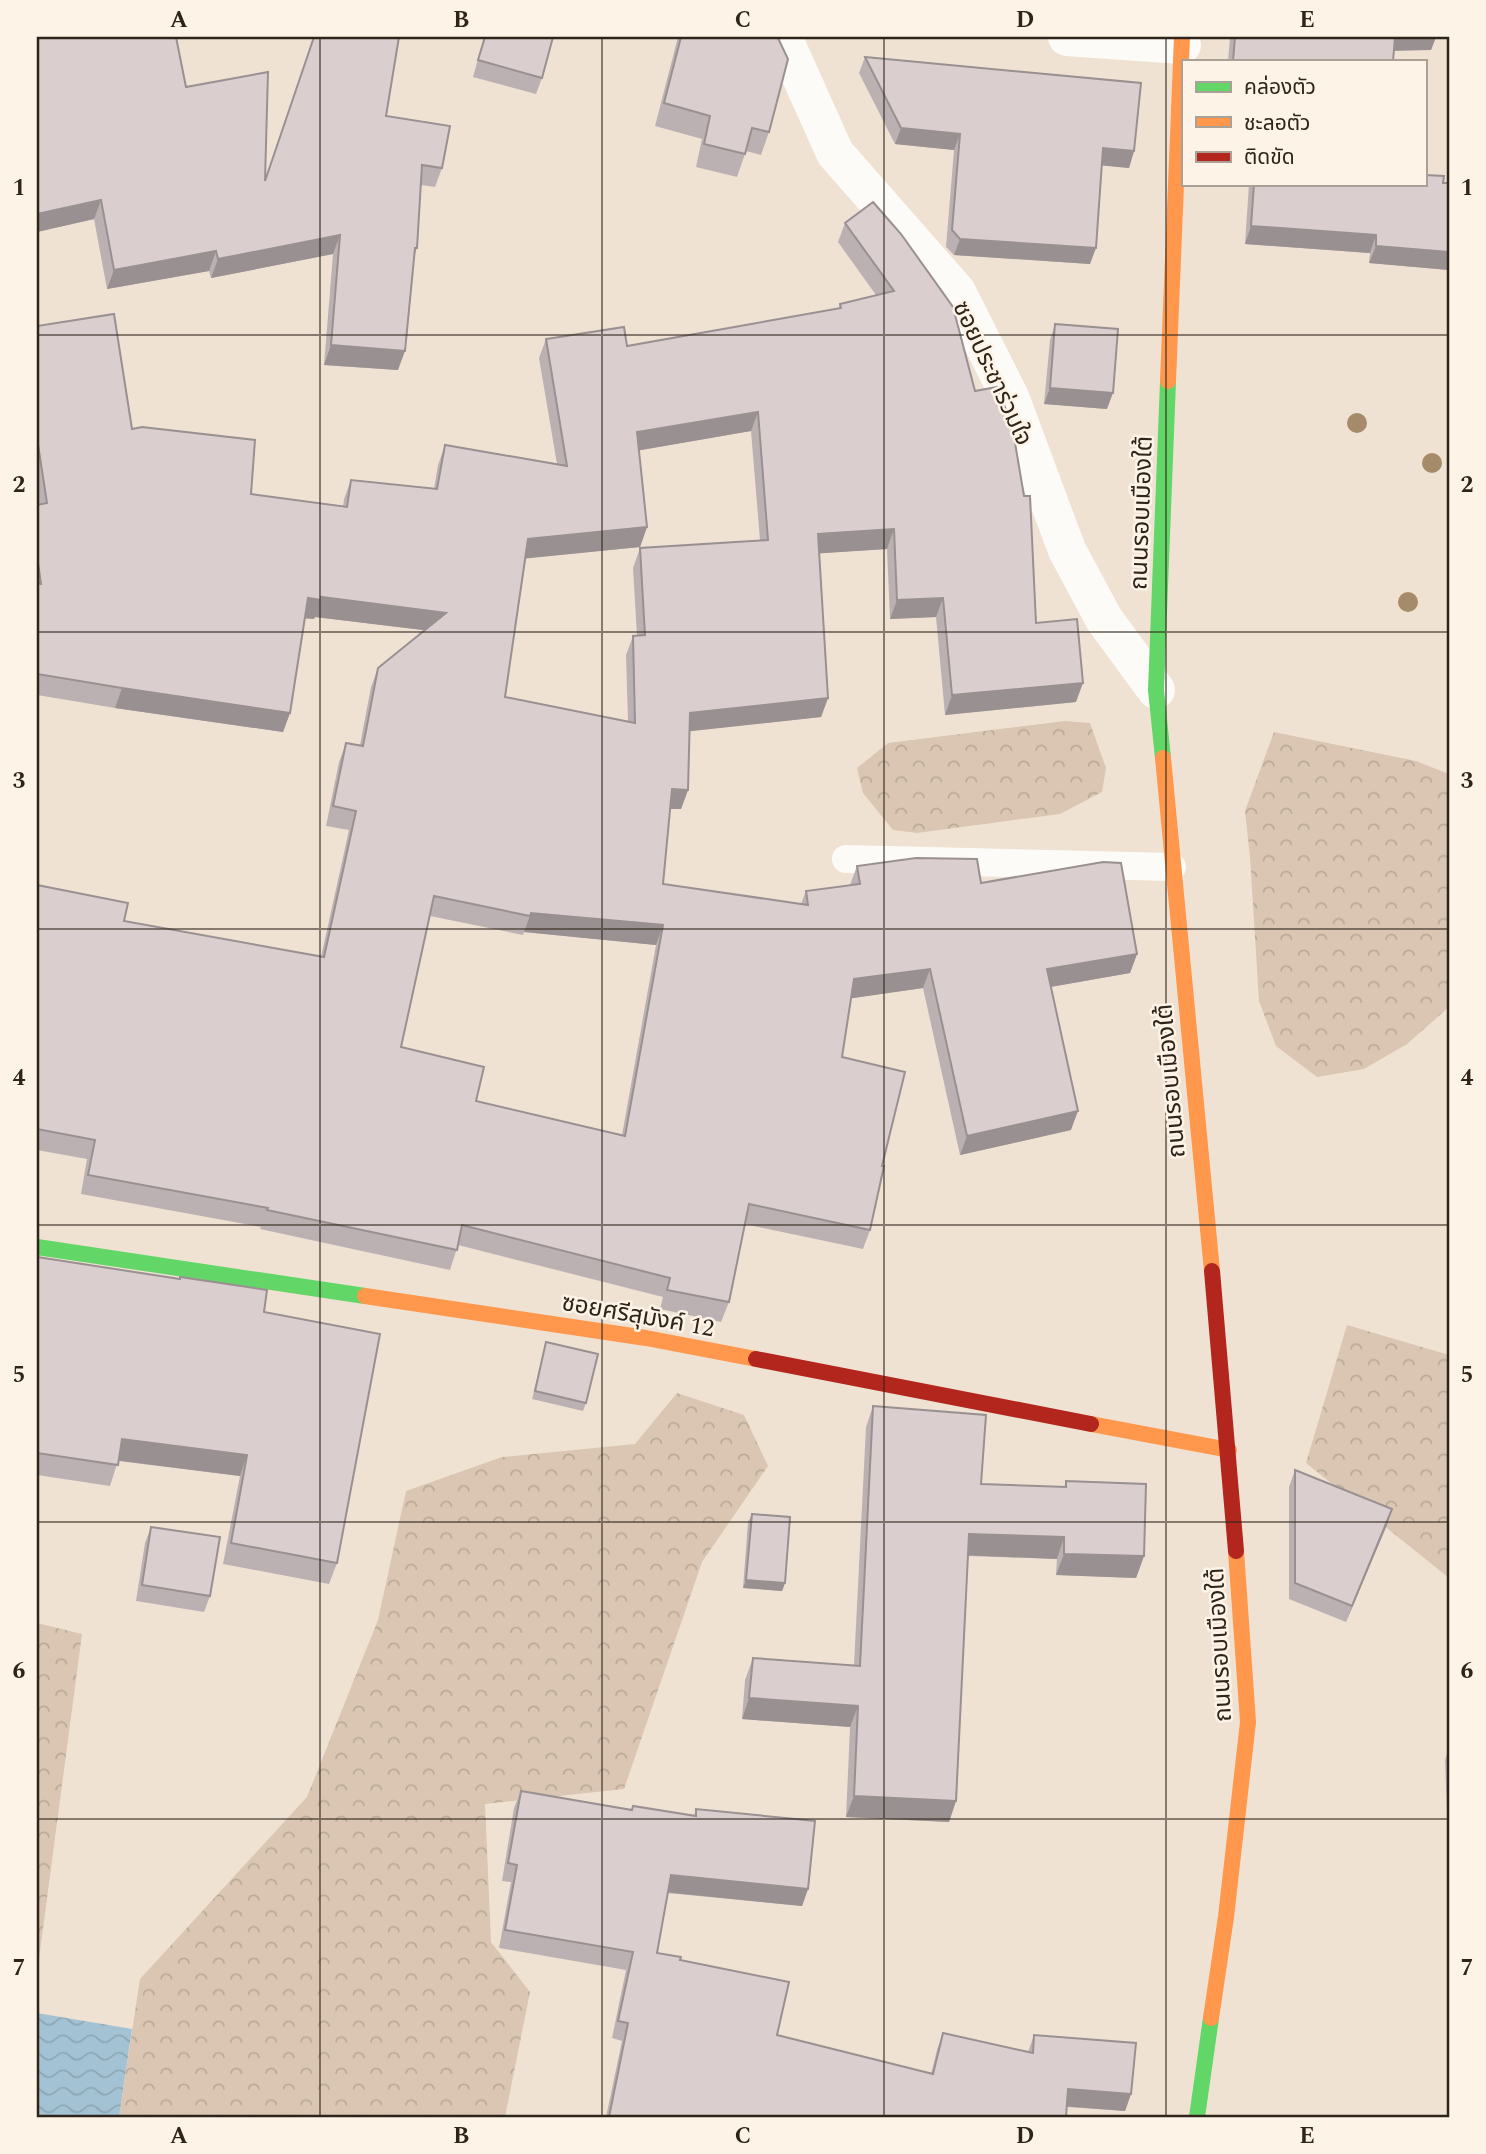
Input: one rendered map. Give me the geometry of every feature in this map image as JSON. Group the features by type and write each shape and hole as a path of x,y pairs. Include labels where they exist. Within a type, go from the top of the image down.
{"street":[{"name":"ซอยประชาร่วมใจ","path":"783,37 835,153 957,292 1010,397 1067,550 1104,619 1156,690"},
{"path":"1067,37 1182,41"},
{"name":"ถนนรอบเมืองใต้","path":"1182,41 1156,690 1228,1450 1248,1722 1226,1917 1197,2117"},
{"name":"ซอยศรีสุมังค์ 12","path":"37,1247 646,1338 1228,1450"}],"lane":[{"path":"846,859 1172,867"}],"green space":[{"path":"1065,721 1090,723 1106,768 1102,792 1060,814 917,833 893,830 863,793 857,768 888,743"},
{"path":"1274,732 1416,761 1449,774 1449,1007 1407,1044 1364,1069 1317,1077 1276,1046 1259,1001 1245,811"},
{"path":"1347,1325 1449,1355 1449,1578 1306,1463"},
{"path":"677,1393 744,1415 768,1466 702,1562 624,1789 485,1804 491,1942 530,1992 505,2117 119,2117 140,1979 307,1797 378,1620 406,1491 502,1457 635,1444"},
{"path":"37,1623 82,1634 37,1974"}],"water":[{"path":"37,2013 132,2029 119,2117 37,2117"}],"building":[{"path":"37,37 176,37 186,87 268,72 265,181 314,37 399,37 386,116 450,126 442,168 422,165 417,248 405,351 331,345 340,235 218,259 216,251 114,270 101,200 37,214"},
{"path":"485,37 553,37 542,78 478,60"},
{"path":"681,37 778,38 788,59 769,132 752,128 745,154 704,144 710,116 664,103"},
{"path":"1235,37 1395,37 1393,60 1233,60"},
{"path":"865,57 1141,83 1134,151 1103,148 1096,248 960,239 952,230 960,134 901,128"},
{"path":"1426,175 1444,176 1443,183 1449,183 1449,252 1376,246 1376,235 1251,226 1254,186 1426,186"},
{"path":"873,202 901,234 953,307 975,391 997,387 1012,425 1024,496 1030,496 1036,623 1077,619 1083,683 952,695 943,598 897,600 894,529 818,534 828,698 690,713 688,790 672,789 663,884 808,905 806,891 860,884 857,866 916,858 977,859 981,883 1103,862 1121,863 1137,954 1047,969 1078,1111 967,1136 930,969 854,979 842,1057 905,1072 882,1166 870,1230 749,1204 729,1302 667,1290 670,1278 462,1225 457,1250 267,1210 268,1208 88,1175 95,1140 37,1129 37,885 128,903 124,921 324,957 356,811 333,806 346,743 363,746 378,668 446,613 321,597 321,600 308,598 290,713 37,674 37,583 41,584 37,556 37,505 47,503 37,438 37,326 114,314 132,429 142,427 255,440 251,494 347,507 351,480 437,489 445,445 567,466 546,339 624,327 627,346 841,308 840,304 894,291 845,223","holes":["758,412 768,540 640,548 645,635 633,636 635,723 505,697 528,539 647,527 637,432","434,896 530,916 531,913 663,925 625,1136 476,1101 484,1067 401,1047"]},
{"path":"1055,324 1118,329 1113,393 1050,388"},
{"path":"37,1257 267,1290 264,1312 380,1334 337,1563 231,1543 247,1455 122,1439 118,1465 37,1453"},
{"path":"546,1342 598,1354 586,1403 535,1391"},
{"path":"873,1406 986,1415 981,1484 1066,1487 1066,1481 1146,1484 1144,1556 1064,1554 1064,1537 969,1534 956,1801 854,1796 858,1706 749,1698 753,1658 860,1666"},
{"path":"1295,1470 1392,1509 1352,1606 1295,1583"},
{"path":"752,1514 790,1517 785,1583 746,1580"},
{"path":"151,1527 220,1537 210,1596 142,1585"},
{"path":"521,1791 632,1810 633,1806 696,1816 696,1809 815,1821 808,1889 671,1875 657,1953 789,1982 777,2035 933,2074 943,2033 1033,2053 1034,2035 1136,2043 1131,2094 1068,2089 1066,2117 609,2117 628,2023 618,2021 633,1952 505,1930 517,1865 508,1863"}],"traffic: fast":[{"path":"1163,758 1156,690 1168,381"},
{"path":"37,1247 365,1296"},
{"path":"1197,2117 1211,2018"}],"traffic: slow":[{"path":"1168,381 1182,37"},
{"path":"1163,758 1212,1271"},
{"path":"365,1296 646,1338 756,1359"},
{"path":"1091,1424 1229,1450"},
{"path":"1211,2018 1226,1917 1248,1722 1236,1551"}],"traffic: jam":[{"path":"1212,1271 1236,1551"},
{"path":"756,1359 1091,1424"}]}
